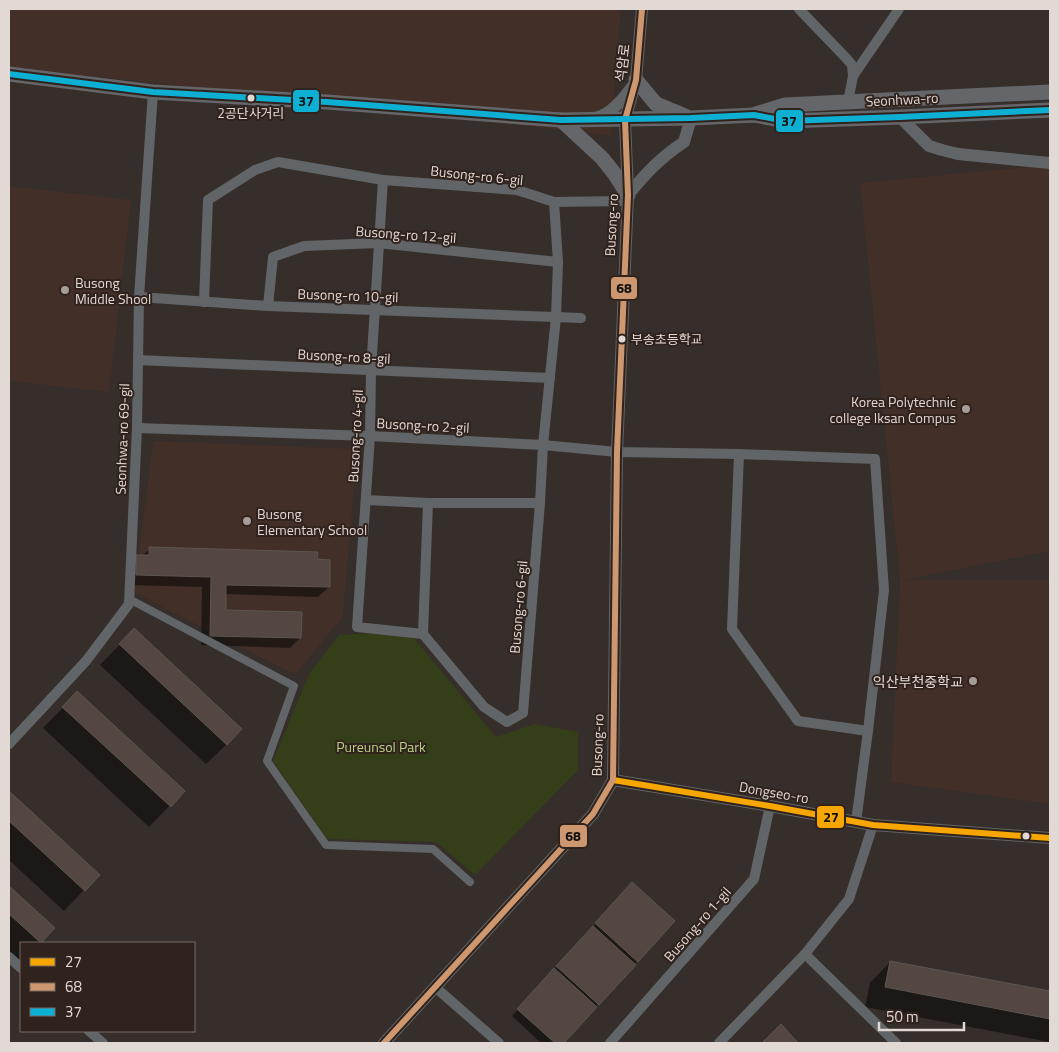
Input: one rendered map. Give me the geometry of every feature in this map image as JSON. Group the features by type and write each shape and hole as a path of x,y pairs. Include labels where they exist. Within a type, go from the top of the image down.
{"main road":[{"name":"Seonhwa-ro","path":"9,74 153,92 327,102 561,120 625,120 754,115 786,121 1050,110"},
{"path":"636,80 656,104 691,118"},
{"name":"Seonhwa-ro","path":"754,115 784,105 1050,92"},
{"path":"561,120 602,158 614,173 627,198"}],"street":[{"name":"석암로","path":"625,120 636,80 642,9"},
{"path":"799,9 852,65 853,76 848,102"},
{"path":"853,76 900,9"},
{"path":"561,120 597,118 607,113 626,96 636,80"},
{"name":"Seonhwa-ro 69-gil","path":"9,744 86,661 128,604 137,428 139,297 153,92"},
{"path":"900,117 929,146 942,150 958,154 1050,163"},
{"path":"554,202 627,198 657,162 684,142 691,118"},
{"name":"Busong-ro","path":"384,1043 593,814 613,780 617,452 627,198 625,120"},
{"name":"Busong-ro 6-gil","path":"204,302 208,200 255,170 278,162 383,180 517,190 554,202 558,262 556,317 543,445 523,713 507,722 484,708 423,634"},
{"name":"Busong-ro 4-gil","path":"383,180 371,371 370,436 357,626 423,634"},
{"name":"Busong-ro 12-gil","path":"268,306 273,257 304,246 378,243 558,262"},
{"name":"Busong-ro 10-gil","path":"139,297 268,306 581,318"},
{"name":"Busong-ro 8-gil","path":"138,360 550,378"},
{"name":"Busong-ro 2-gil","path":"137,428 370,436 543,445 617,452"},
{"path":"617,452 875,459 884,590 856,822"},
{"path":"739,454 732,629 798,720 868,731"},
{"path":"366,500 428,503 540,503"},
{"path":"423,634 428,503"},
{"path":"129,599 294,686 267,762 326,845 433,849 470,882"},
{"name":"Dongseo-ro","path":"613,780 873,825 1050,838"},
{"name":"Busong-ro 1-gil","path":"610,1043 754,879 770,806"},
{"path":"719,1043 805,954 849,899 873,825"},
{"path":"805,954 896,1043"},
{"path":"9,957 20,967"},
{"path":"435,987 499,1043"},
{"path":"90,1032 103,1043"}],"shaded area":[{"path":"9,9 621,9 611,136 9,67"},
{"name":"Korea Polytechnic college Iksan Compus","path":"1050,165 1050,551 904,580 1050,580 1050,804 891,782 900,580 860,183"},
{"name":"Busong Middle Shool","path":"9,186 131,200 109,392 9,381"},
{"name":"Busong Elementary School","path":"153,441 357,449 343,616 295,675 134,592"}],"green space":[{"name":"Pureunsol Park","path":"409,632 496,737 534,724 578,732 578,770 475,875 436,842 327,839 273,761 309,674 339,635"}],"building":[{"path":"149,547 318,552 317,559 330,560 330,587 226,585 226,610 302,612 301,638 210,636 211,577 136,575 136,555 149,555"},
{"path":"134,628 242,729 227,745 119,644"},
{"path":"77,691 185,791 171,807 62,707"},
{"path":"9,791 100,875 85,891 9,821"},
{"path":"632,882 675,921 638,962 595,923"},
{"path":"9,886 55,928 40,942 9,914"},
{"path":"593,926 636,965 599,1005 556,966"},
{"path":"890,961 1050,991 1050,1019 885,987"},
{"path":"554,968 597,1007 564,1043 555,1043 517,1009"},
{"path":"781,1024 798,1043 762,1043"}],"transit line":[{"name":"68","path":"384,1043 593,814 613,780 617,452 628,195 625,120 636,80 642,9"},
{"name":"37","path":"9,74 153,92 327,102 561,120 754,115 786,121 1050,110"},
{"name":"27","path":"613,780 873,825 1050,838"}],"place":[{"name":"2공단사거리","path":"251,98"},
{"name":"Busong Middle Shool","path":"65,290"},
{"name":"부송초등학교","path":"622,339"},
{"name":"Korea Polytechnic college Iksan Compus","path":"966,409"},
{"name":"Busong Elementary School","path":"247,521"},
{"name":"익산부천중학교","path":"973,681"}]}
